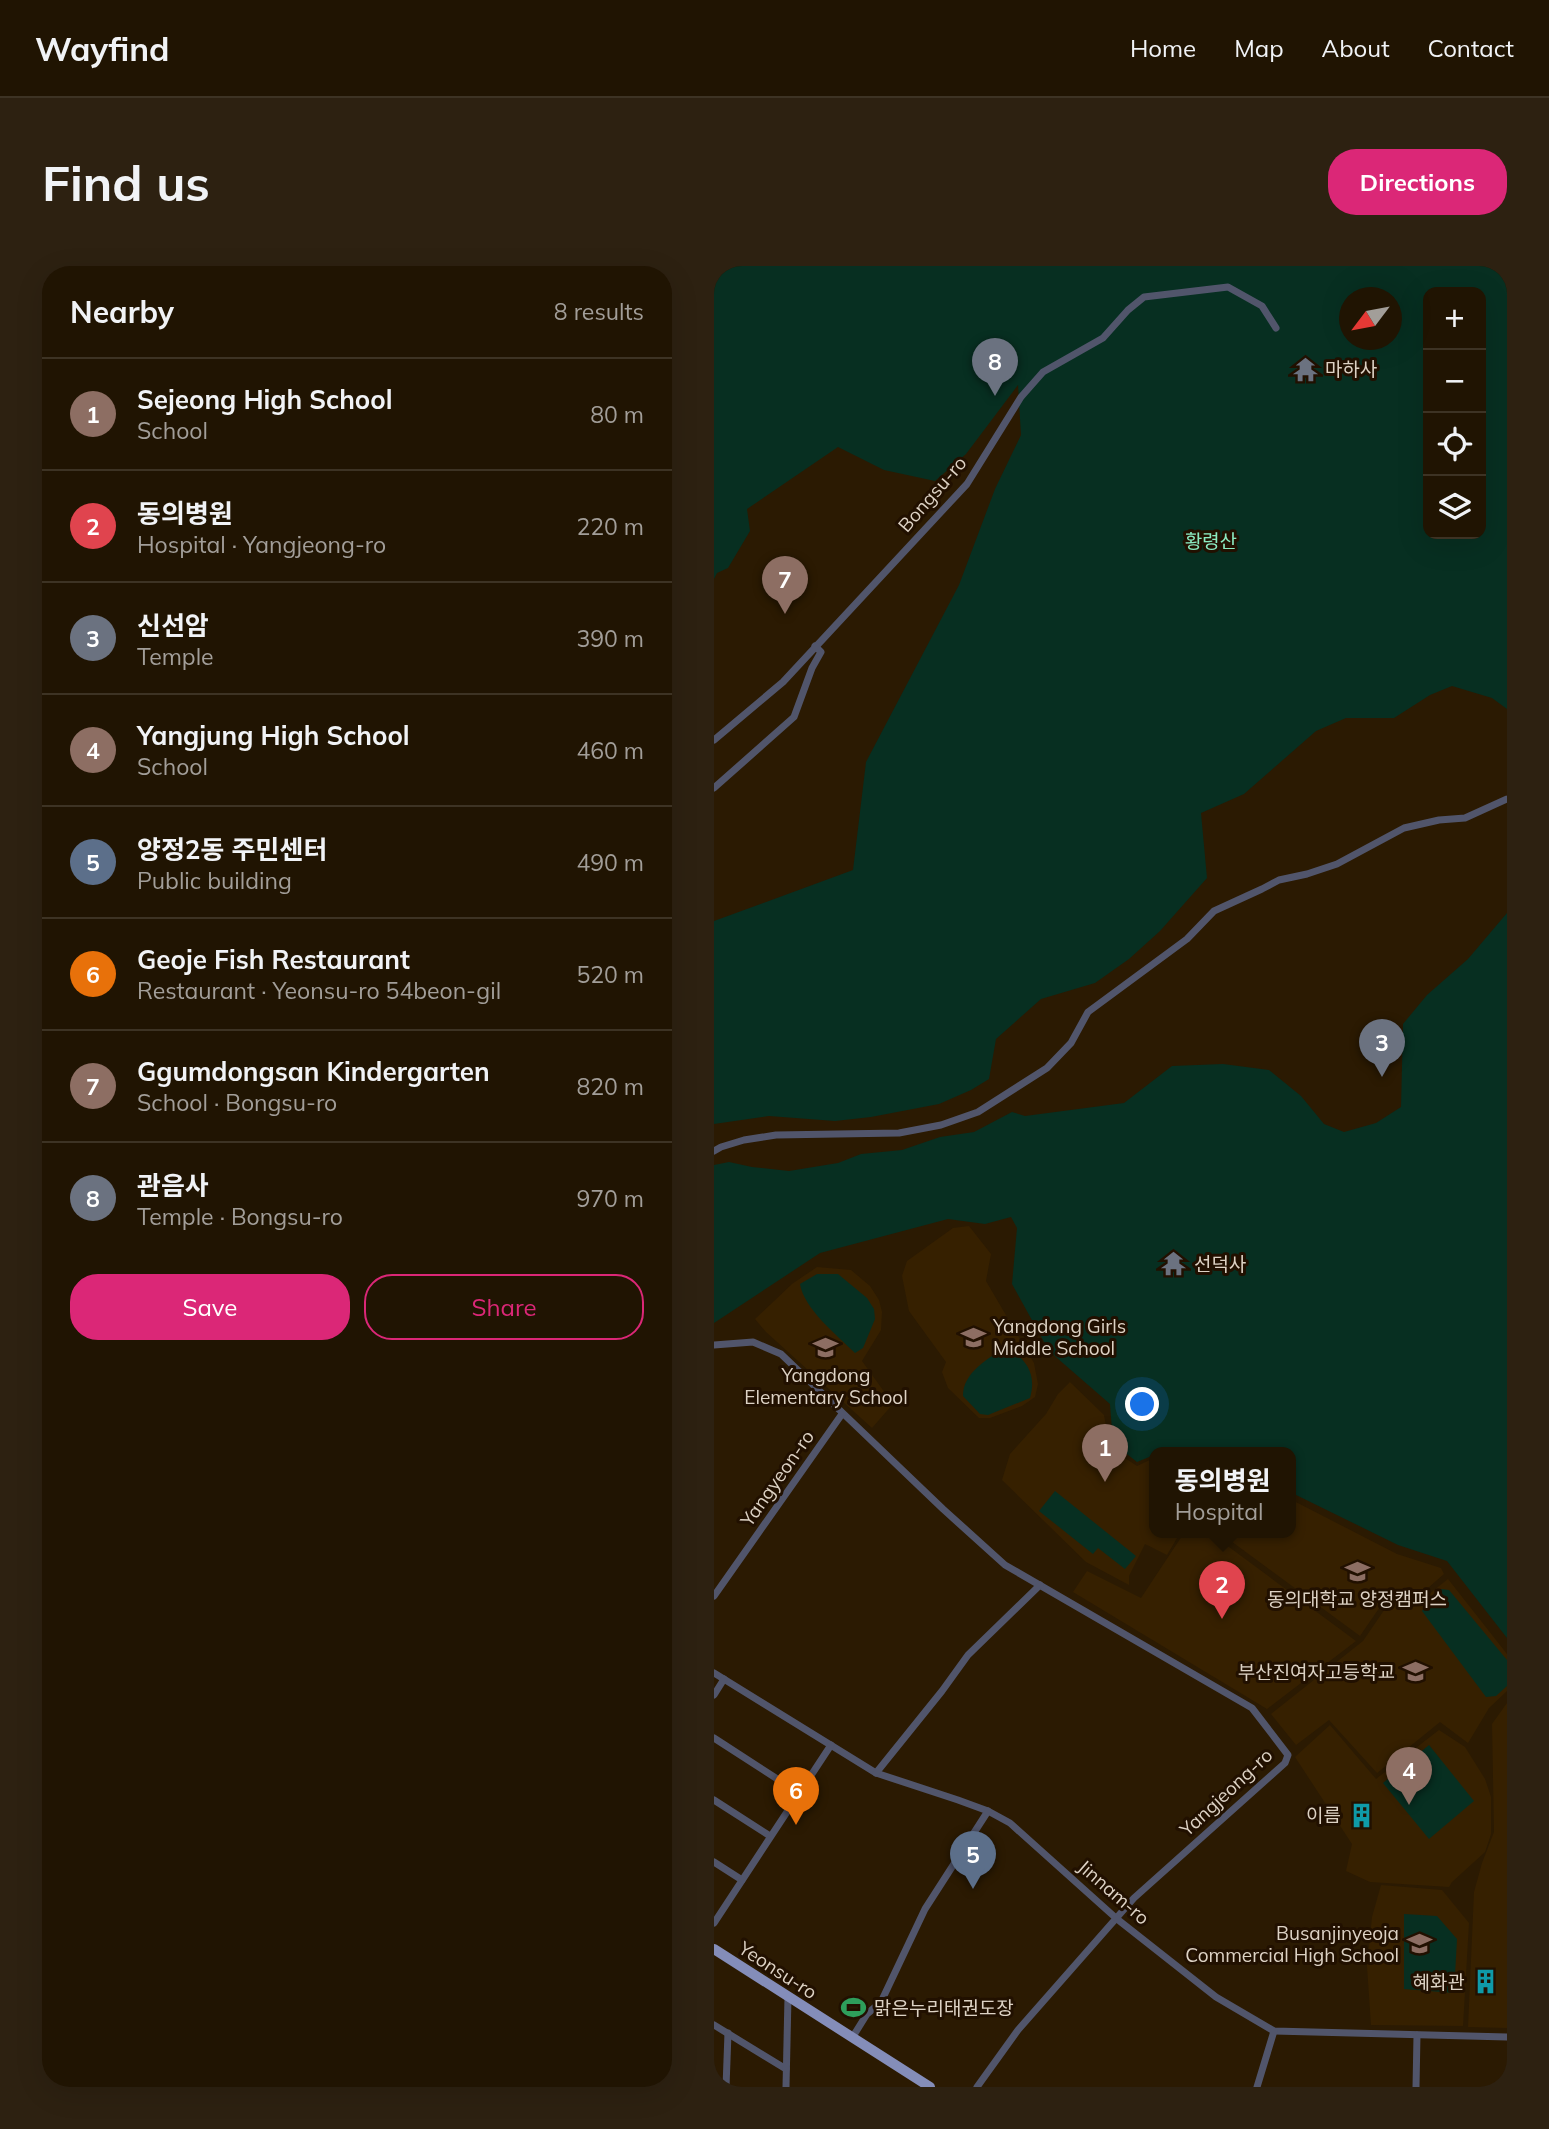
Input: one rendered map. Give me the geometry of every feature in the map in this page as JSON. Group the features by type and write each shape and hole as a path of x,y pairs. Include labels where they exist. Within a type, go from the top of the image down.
{"main road":[{"name":"Yeonsu-ro","path":"714,1949 930,2087"}],"street":[{"name":"Bongsu-ro","path":"714,740 783,682 967,484 1021,397 1043,372 1103,338 1128,310 1144,297 1228,287 1262,306 1276,328"},
{"path":"714,788 794,717 812,667 821,652 815,646"},
{"path":"714,1151 744,1140 776,1135 899,1133 941,1125 978,1112 1047,1068 1071,1043 1088,1012 1187,939 1214,911 1279,880 1337,864 1405,828 1465,818 1507,800"},
{"name":"Yangjeong-ro","path":"714,1345 753,1342 782,1354 842,1414 1005,1565 1252,1708 1288,1755 1284,1763 1134,1898 1018,2030 977,2087"},
{"name":"Yangyeon-ro","path":"714,1595 842,1414"},
{"path":"876,1773 968,1655 1040,1585"},
{"name":"Jinnam-ro","path":"714,1673 876,1773 988,1811 1010,1823 1117,1919 1216,1997 1274,2031 1507,2037"},
{"path":"714,1695 724,1679"},
{"path":"714,1738 799,1793"},
{"path":"714,1923 831,1745"},
{"path":"714,1800 770,1836"},
{"path":"852,2038 867,2014 881,2002 890,1988 925,1909 988,1811"},
{"path":"714,1862 742,1880"},
{"path":"786,2087 788,1997"},
{"path":"714,2025 786,2069"},
{"path":"1257,2087 1274,2031"},
{"path":"726,2087 728,2033"},
{"path":"1416,2087 1417,2035"}],"shaded area":[{"name":"Yangdong Girls Middle School","path":"969,1226 991,1254 986,1281 1034,1363 1038,1384 1035,1397 1022,1406 990,1418 979,1418 948,1388 942,1372 946,1362 909,1311 902,1276 907,1261 953,1228"},
{"name":"Yangdong Elementary School","path":"817,1267 851,1270 870,1286 879,1300 882,1312 881,1330 862,1361 893,1404 872,1428 755,1319 792,1284"},
{"path":"1070,1382 1104,1415 1110,1448 1137,1466 1149,1460 1149,1538 1177,1538 1167,1555 1145,1544 1129,1576 1129,1585 1086,1562 1002,1480 1010,1454 1046,1414 1058,1394"},
{"name":"동의대학교 양정캠퍼스","path":"1296,1502 1397,1554 1441,1568 1444,1574 1413,1601 1397,1590 1384,1601 1360,1636 1227,1538 1296,1538"},
{"path":"1181,1538 1217,1538 1356,1641 1267,1709 1073,1592 1087,1571 1141,1598"},
{"name":"부산진여자고등학교","path":"1448,1579 1507,1654 1507,1691 1489,1708 1468,1743 1440,1722 1377,1773 1329,1720 1296,1745 1271,1714 1363,1641 1389,1603 1398,1595 1413,1607"},
{"path":"1507,1703 1507,2028 1468,2027 1474,1892 1494,1832 1492,1724"},
{"path":"1330,1725 1376,1779 1439,1730 1465,1747 1485,1779 1491,1797 1491,1834 1485,1852 1449,1887 1370,1882 1346,1871 1352,1844 1295,1757"},
{"name":"Busanjinyeoja Commercial High School","path":"1381,1885 1442,1890 1469,1923 1463,2026 1371,2025 1367,1966 1372,1917"}],"green space":[{"name":"황령산","path":"714,266 1507,266 1507,709 1492,698 1452,686 1430,695 1394,718 1346,718 1316,731 1244,794 1201,813 1207,878 1160,931 1129,959 1095,983 1041,999 996,1039 989,1079 939,1104 835,1121 769,1116 714,1124 714,921 853,870 866,762 959,585 995,489 1021,435 1018,385 966,454 935,481 884,470 838,447 747,509 750,531 728,568 717,573 714,579"},
{"path":"1507,913 1507,1638 1447,1561 1398,1545 1296,1495 1296,1447 1149,1447 1149,1457 1137,1462 1113,1443 1110,1404 1049,1351 1012,1284 1017,1228 1011,1217 985,1224 948,1219 820,1253 714,1323 714,1165 729,1162 789,1171 838,1163 861,1154 902,1150 940,1137 974,1132 1012,1112 1025,1116 1124,1103 1172,1066 1223,1064 1269,1070 1301,1096 1324,1124 1344,1132 1376,1123 1401,1107 1403,1024 1427,995 1468,959"},
{"path":"817,1274 838,1274 867,1298 874,1309 875,1319 863,1348 855,1353 814,1312 803,1293 800,1284"},
{"path":"1007,1346 1020,1357 1031,1374 1030,1398 988,1415 980,1414 963,1396 964,1387 978,1367"},
{"path":"1055,1491 1136,1556 1125,1569 1098,1548 1093,1554 1039,1511"},
{"path":"1441,1589 1449,1590 1507,1660 1507,1686 1496,1696 1486,1697 1422,1611 1428,1600"},
{"path":"1429,1745 1474,1801 1429,1839 1383,1783"},
{"path":"1404,1914 1437,1916 1457,1939 1454,1993 1404,1989"}],"place":[{"name":"마하사","path":"1305,369"},
{"name":"관음사","path":"995,396"},
{"name":"Ggumdongsan Kindergarten","path":"785,614"},
{"name":"신선암","path":"1382,1077"},
{"name":"선덕사","path":"1174,1264"},
{"name":"Yangdong Girls Middle School","path":"973,1337"},
{"name":"Yangdong Elementary School","path":"826,1347"},
{"name":"Sejeong High School","path":"1105,1482"},
{"name":"동의대학교 양정캠퍼스","path":"1357,1571"},
{"name":"동의병원","path":"1222,1619"},
{"name":"부산진여자고등학교","path":"1415,1672"},
{"name":"Yangjung High School","path":"1409,1805"},
{"name":"이름","path":"1361,1815"},
{"name":"Geoje Fish Restaurant","path":"796,1825"},
{"name":"양정2동 주민센터","path":"973,1889"},
{"name":"Busanjinyeoja Commercial High School","path":"1419,1944"},
{"name":"혜화관","path":"1485,1982"},
{"name":"맑은누리태권도장","path":"854,2008"}]}
